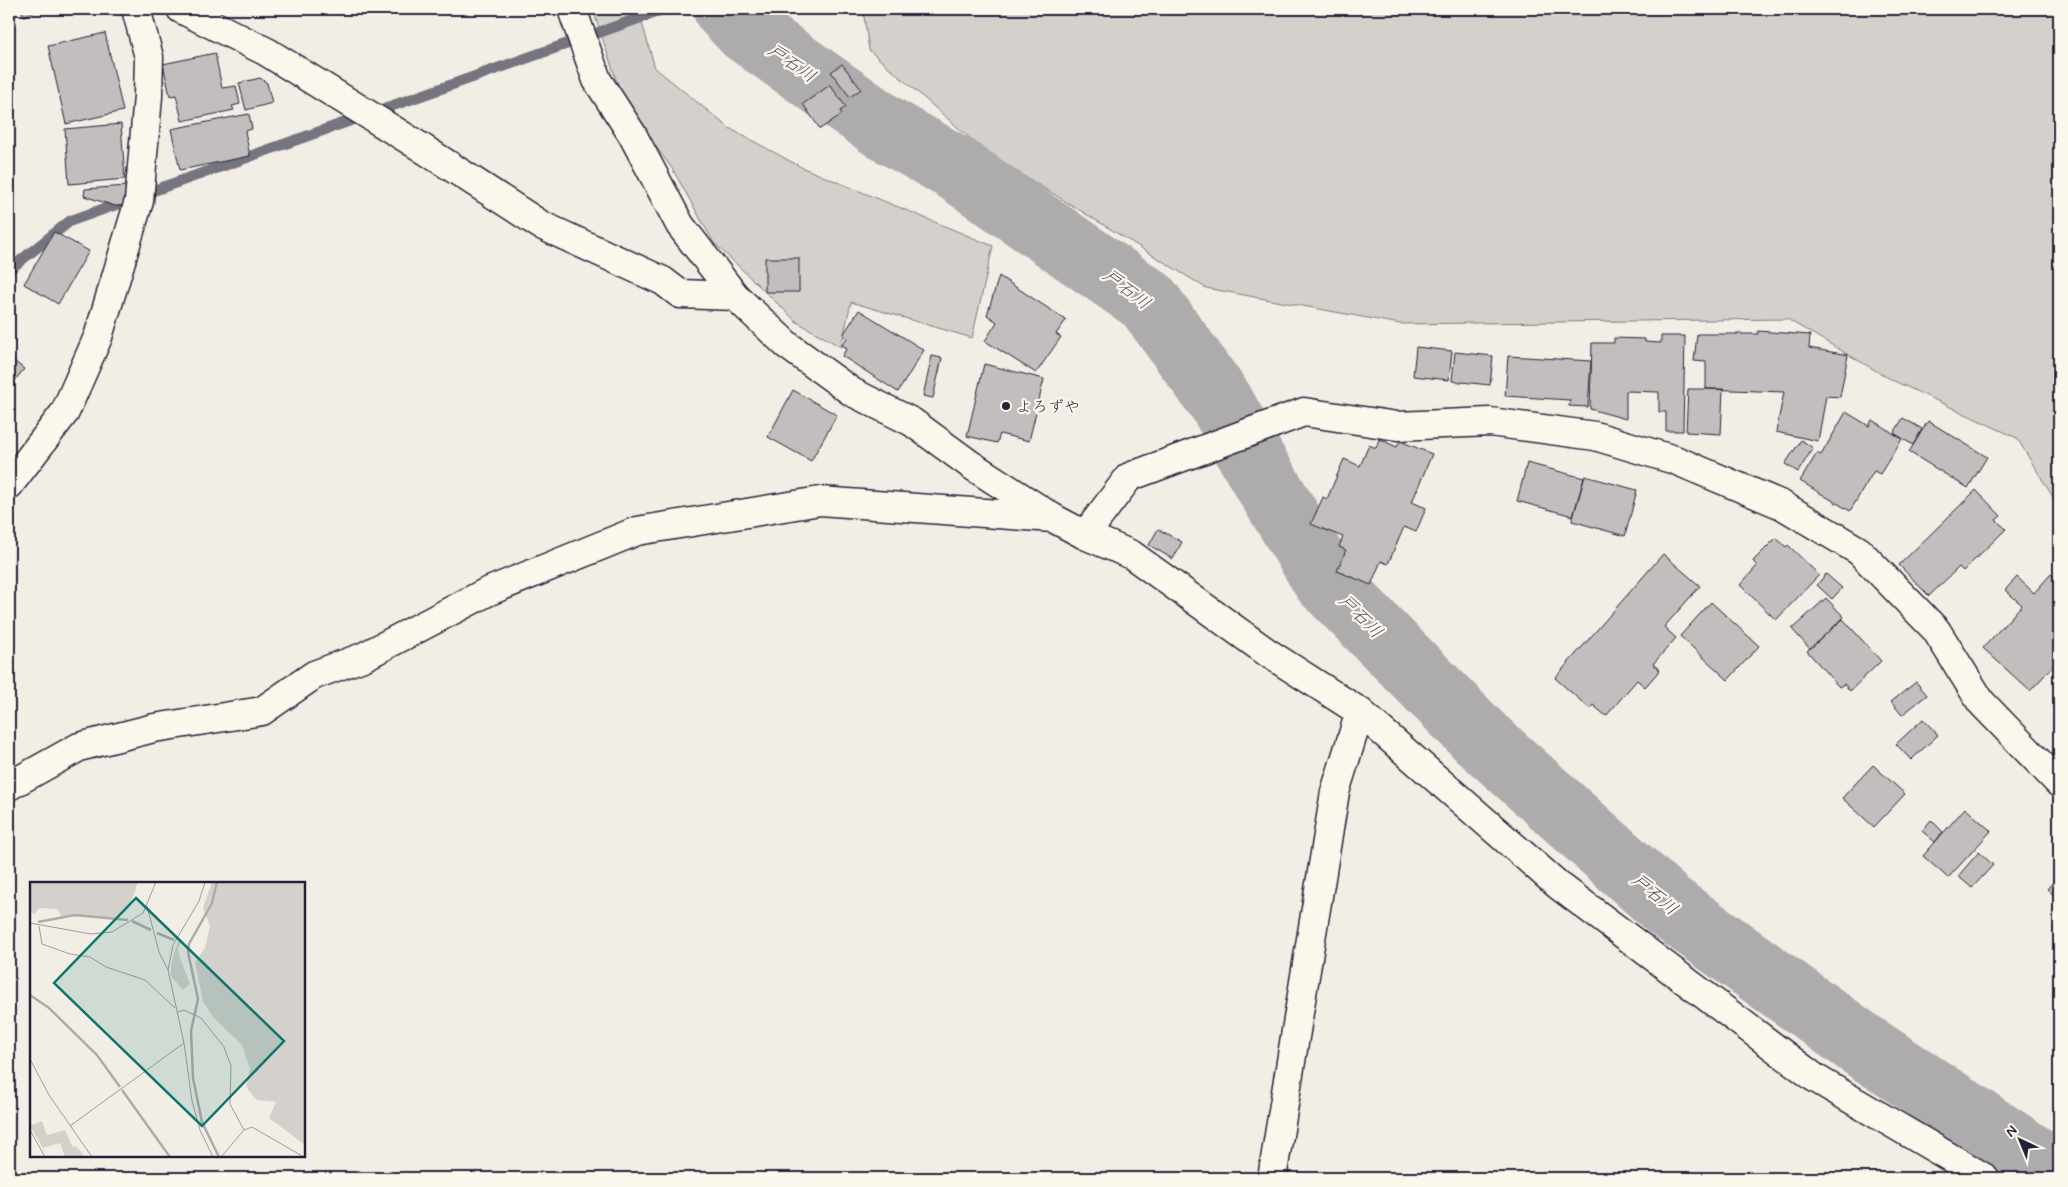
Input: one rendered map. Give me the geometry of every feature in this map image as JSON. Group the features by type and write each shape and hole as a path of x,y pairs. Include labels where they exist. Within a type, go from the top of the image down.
{"street":[{"path":"9,485 65,412 98,337 139,201 148,96 149,57 136,9"},
{"path":"181,9 267,52 541,224 663,281 680,294 735,296"},
{"path":"572,9 597,80 632,134 680,225 735,296 787,344 852,392 912,422 970,465 1053,518 1085,535 1132,555 1268,653 1360,712 1558,885 1815,1078 1985,1178"},
{"path":"1085,535 1129,478 1304,412 1397,426 1490,422 1595,436 1675,460 1773,502 1859,551 1936,630 1981,702 2059,784"},
{"path":"9,786 79,747 154,728 262,711 314,676 363,656 487,592 637,531 820,501 1053,518"},
{"path":"1272,1178 1335,792 1360,712"}],"shaded area":[{"path":"605,9 638,9 655,68 729,128 801,167 993,246 972,338 851,302 841,347 797,322 714,243 673,170 624,103 595,16"},
{"path":"863,9 2059,9 2059,507 2017,438 1892,380 1787,319 1400,324 1206,288 987,153 869,50"},
{"path":"9,117 12,124 9,189"}],"building":[{"path":"21,9 41,9 24,16"},
{"path":"105,33 123,111 66,124 48,46"},
{"path":"215,53 222,88 236,86 240,104 232,106 234,110 182,121 176,95 170,96 163,64"},
{"path":"842,64 861,89 850,97 831,72"},
{"path":"260,78 267,83 272,103 246,110 239,83"},
{"path":"830,85 846,107 840,111 842,114 820,129 803,104"},
{"path":"249,114 252,129 245,131 250,156 180,170 171,129"},
{"path":"121,124 125,179 69,184 65,129"},
{"path":"127,186 128,205 115,206 84,196 85,189"},
{"path":"54,232 89,251 58,304 24,284"},
{"path":"765,258 799,258 799,292 765,292"},
{"path":"999,276 1066,320 1056,334 1061,337 1036,373 985,341 997,322 987,315"},
{"path":"859,310 924,350 898,392 842,356 847,348 842,345 847,338 843,335"},
{"path":"1758,331 1810,335 1809,348 1848,355 1840,397 1826,396 1818,441 1776,432 1784,392 1706,389 1706,362 1694,361 1697,334 1758,334"},
{"path":"1661,336 1685,336 1683,431 1666,431 1666,412 1659,412 1659,392 1626,391 1626,419 1590,409 1592,343 1614,343 1614,338 1645,339 1645,342 1661,343"},
{"path":"1416,347 1452,351 1449,380 1413,376"},
{"path":"1455,352 1493,356 1490,385 1452,381"},
{"path":"932,356 942,358 933,398 923,396"},
{"path":"1508,356 1591,361 1588,407 1569,406 1570,400 1505,396"},
{"path":"9,357 24,369 9,388"},
{"name":"よろずや","path":"984,364 1044,379 1029,441 1000,434 997,443 967,436"},
{"path":"1688,389 1723,389 1721,434 1686,432"},
{"path":"793,390 837,415 811,461 768,437"},
{"path":"1846,412 1869,426 1872,420 1902,439 1880,474 1874,471 1850,511 1800,481 1817,453 1821,455"},
{"path":"1903,418 1922,429 1913,445 1894,433"},
{"path":"1928,421 1987,457 1968,488 1909,452"},
{"path":"1379,439 1397,447 1400,441 1432,454 1412,502 1426,508 1416,532 1404,527 1388,564 1381,561 1371,585 1337,571 1346,550 1339,547 1343,537 1311,524 1323,497 1327,499 1344,459 1360,466 1369,445 1376,448"},
{"path":"1801,440 1813,448 1798,472 1785,464"},
{"path":"1527,463 1584,478 1573,516 1517,501"},
{"path":"1585,476 1637,490 1625,536 1572,521"},
{"path":"1976,490 2001,516 1996,520 2006,529 1963,571 1959,567 1929,596 1899,565"},
{"path":"1158,529 1182,542 1173,559 1149,545"},
{"path":"1776,538 1786,547 1788,545 1819,575 1776,620 1740,585 1757,566 1753,561"},
{"path":"1663,554 1700,586 1664,627 1676,638 1653,664 1660,670 1645,687 1637,680 1606,716 1593,705 1590,709 1555,678"},
{"path":"1826,574 1842,588 1832,599 1817,585"},
{"path":"2051,574 2056,579 2059,575 2059,660 2030,691 1983,648 2022,605 2005,590 2017,577 2034,593"},
{"path":"1826,598 1844,617 1810,649 1792,629"},
{"path":"1711,602 1759,646 1728,680 1680,636"},
{"path":"1843,619 1881,661 1850,691 1844,684 1839,687 1807,651"},
{"path":"1916,682 1927,695 1902,715 1891,702"},
{"path":"1923,719 1938,735 1911,760 1896,744"},
{"path":"1873,765 1905,794 1874,827 1842,798"},
{"path":"1965,808 1991,831 1948,878 1923,856"},
{"path":"1931,820 1943,832 1935,842 1922,831"},
{"path":"1979,852 1993,865 1972,888 1958,876"},
{"path":"2059,875 2059,900 2047,889"}],"waterway":[{"path":"141,195 665,9"},
{"name":"戸石川","path":"726,9 747,31 885,128 957,169 1148,301 1221,402 1255,464 1325,580 1481,738 1668,906 1862,1045 2038,1161 2059,1171"},
{"path":"9,270 70,221 126,201"}],"place":[{"name":"よろずや","path":"1006,406"}]}
